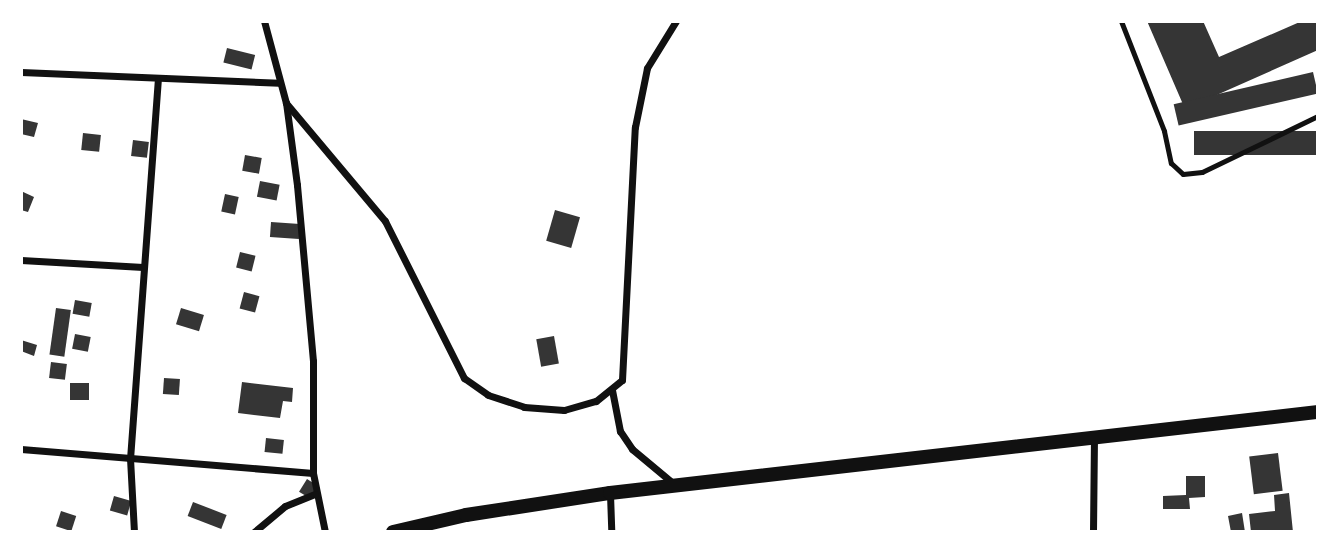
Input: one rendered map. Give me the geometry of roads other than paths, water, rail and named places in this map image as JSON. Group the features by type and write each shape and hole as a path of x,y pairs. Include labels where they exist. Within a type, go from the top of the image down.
{"main road":[{"path":"393,532 466,515 610,493 1318,412"}],"street":[{"path":"264,21 286,103 313,361 313,473 315,494 326,532"},
{"path":"286,103 385,221 464,378 488,396 524,407 564,410 596,401 622,380 626,362 635,127 647,68 676,21"},
{"path":"21,72 158,81 279,83"},
{"path":"134,532 130,459 158,81"},
{"path":"21,260 143,267"},
{"path":"612,390 626,440 678,487"},
{"path":"1093,532 1094,436"},
{"path":"21,449 313,473"},
{"path":"610,493 611,532"},
{"path":"254,532 285,506 315,494"}],"lane":[{"path":"1121,21 1164,131 1171,163 1183,174 1202,173 1318,116"}]}
